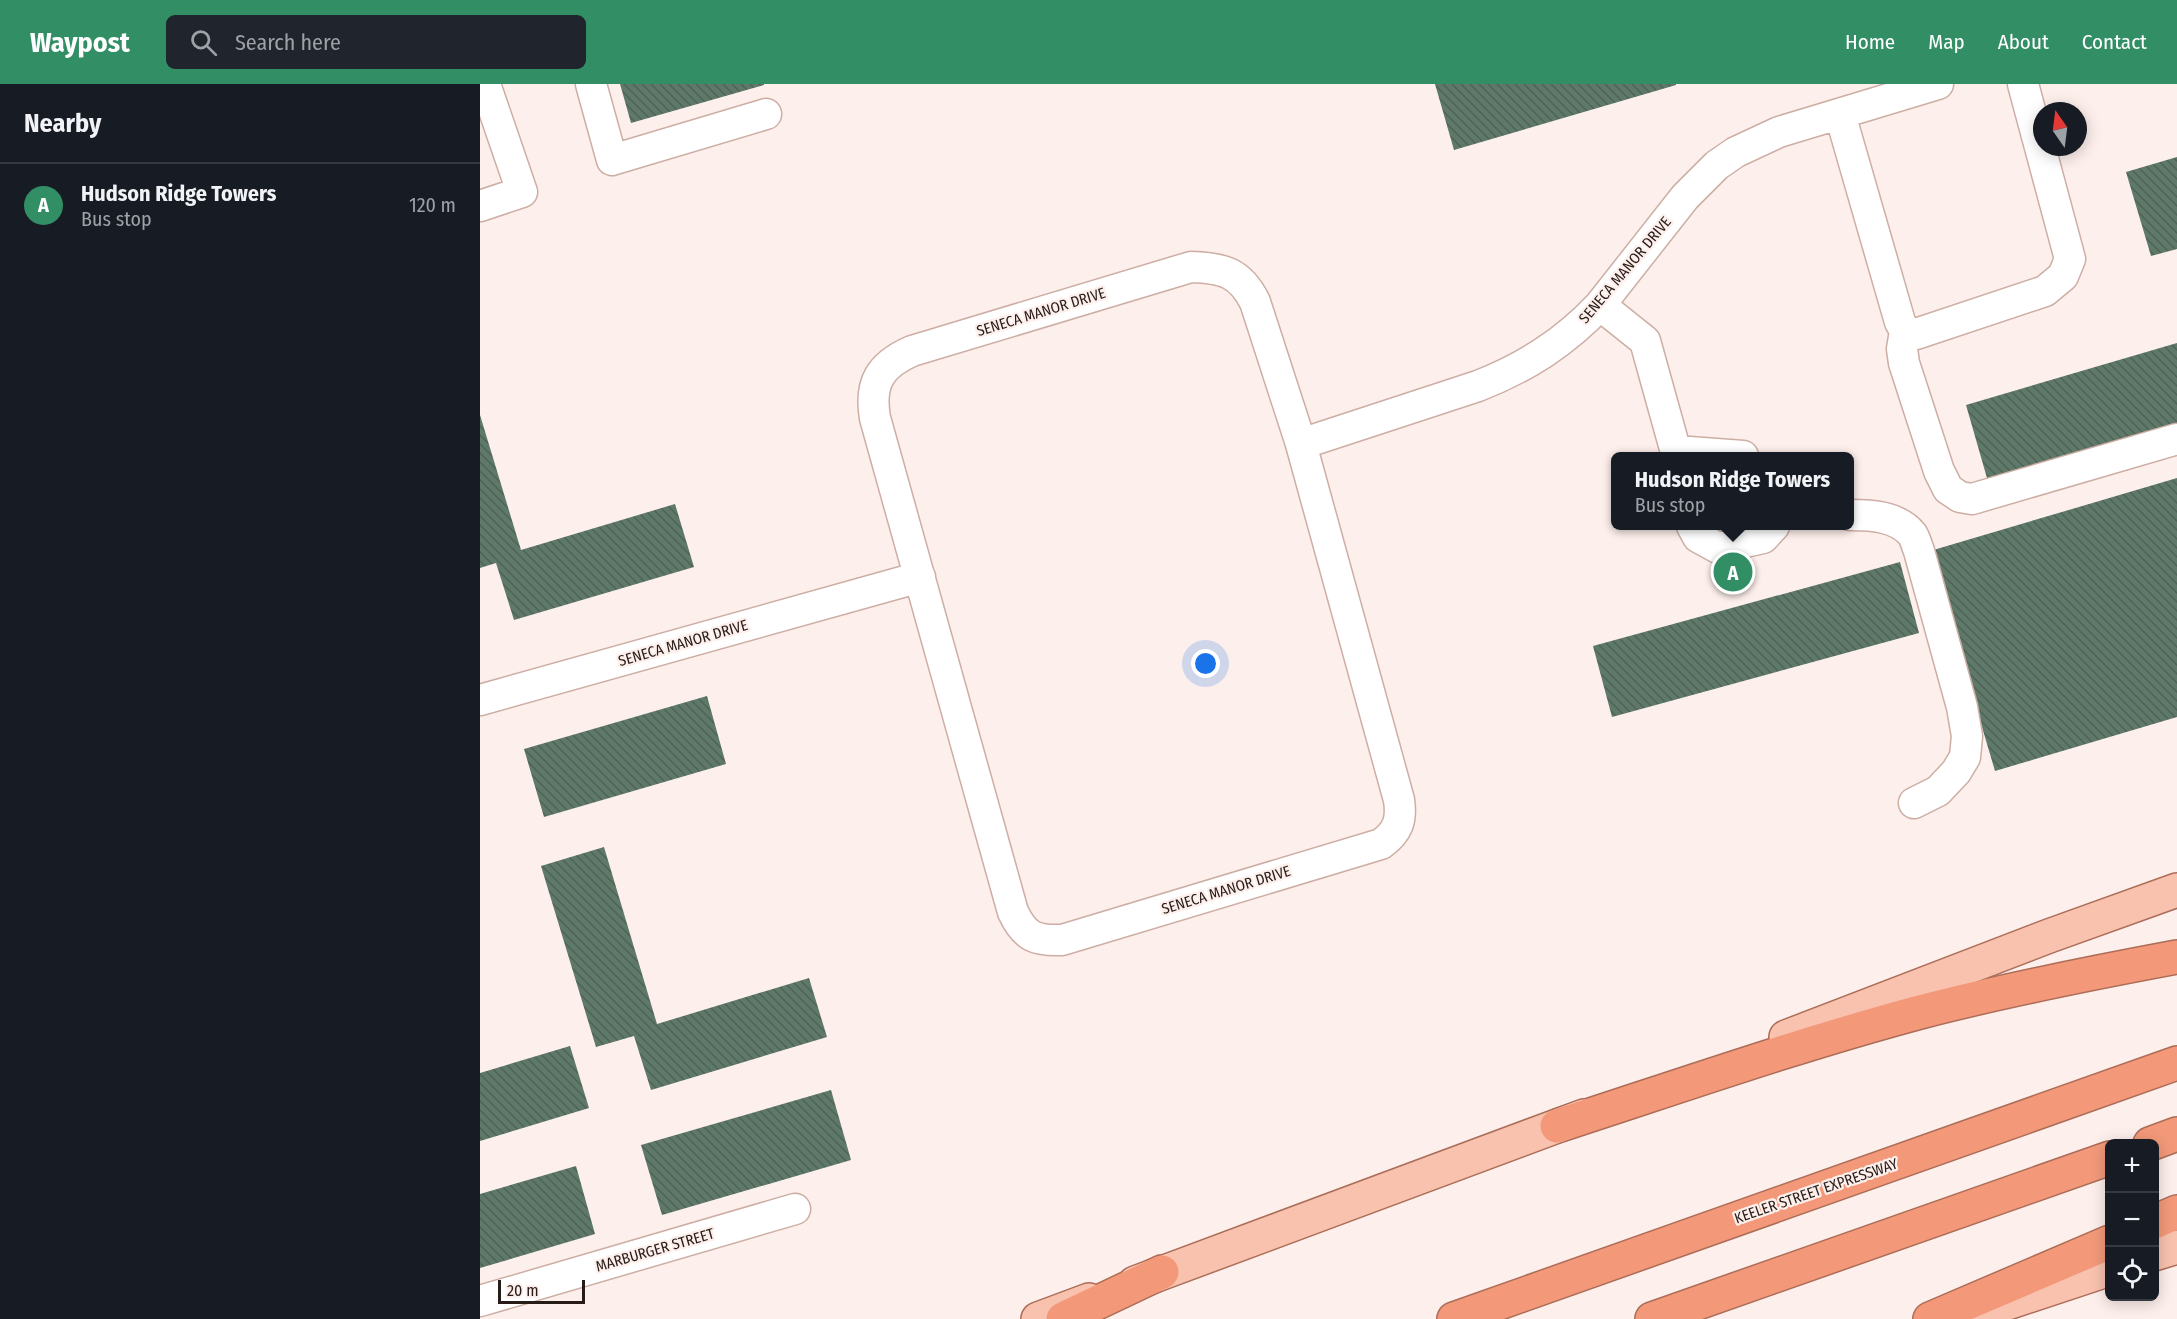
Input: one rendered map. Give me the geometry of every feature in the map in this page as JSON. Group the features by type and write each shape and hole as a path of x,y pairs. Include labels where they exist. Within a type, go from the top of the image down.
{"highway":[{"path":"1557,1126 1912,1014 2177,957"},
{"name":"KEELER STREET EXPRESSWAY","path":"1454,1319 2177,1064"},
{"path":"2159,1140 2177,1134"},
{"path":"1652,1319 2105,1159"},
{"path":"2159,1220 2177,1212"},
{"path":"1930,1319 2105,1244"},
{"path":"1063,1319 1162,1272"}],"main road":[{"path":"1038,1319 1557,1126 1999,955 2177,890"},
{"path":"2159,1252 2177,1247"},
{"path":"1961,1319 2105,1270"}],"street":[{"path":"480,206 522,192 485,84"},
{"path":"591,84 612,160 766,114"},
{"name":"SENECA MANOR DRIVE","path":"1301,444 1478,386 1547,352 1586,320 1600,305 1685,197 1717,165 1736,152 1779,132 1938,84"},
{"path":"1905,332 1916,334 2045,291 2063,276 2070,259 2023,84"},
{"path":"1840,114 1900,322 1905,332 1902,349 1904,363 1939,471 1948,489 1960,497 1972,499 2177,439"},
{"name":"SENECA MANOR DRIVE","path":"1191,267 1215,268 1228,272 1242,282 1255,302 1301,444 1399,800 1399,825 1381,844 1062,940 1045,940 1030,936 1019,926 1013,912 872,404 873,392 881,373 899,357 912,351 1191,267"},
{"path":"1600,305 1645,341 1675,452"},
{"path":"1854,515 1876,516 1900,524 1912,535 1919,551 1962,707 1967,736 1965,757 1956,772 1938,791 1914,803"},
{"path":"1694,530 1698,537 1718,548 1763,538 1770,530"},
{"name":"SENECA MANOR DRIVE","path":"480,700 920,577"},
{"name":"MARBURGER STREET","path":"480,1301 795,1209"}],"building":[{"path":"620,84 764,84 764,85 631,123"},
{"path":"1435,84 1676,84 1676,85 1454,150"},
{"path":"2177,157 2177,249 2151,256 2126,172"},
{"path":"2177,343 2177,429 1989,485 1966,405"},
{"path":"480,415 521,550 675,504 694,567 514,620 496,563 480,568"},
{"path":"2177,478 2177,717 1995,771 1930,551"},
{"path":"1900,562 1919,633 1612,717 1593,646"},
{"path":"707,696 726,764 544,817 524,749"},
{"path":"604,847 657,1024 809,978 827,1037 651,1090 634,1036 596,1047 541,866"},
{"path":"570,1046 589,1108 480,1141 480,1073"},
{"path":"831,1090 851,1160 662,1215 641,1145"},
{"path":"576,1166 595,1234 480,1268 480,1194"}],"place":[{"name":"Hudson Ridge Towers","path":"1733,572"}]}
